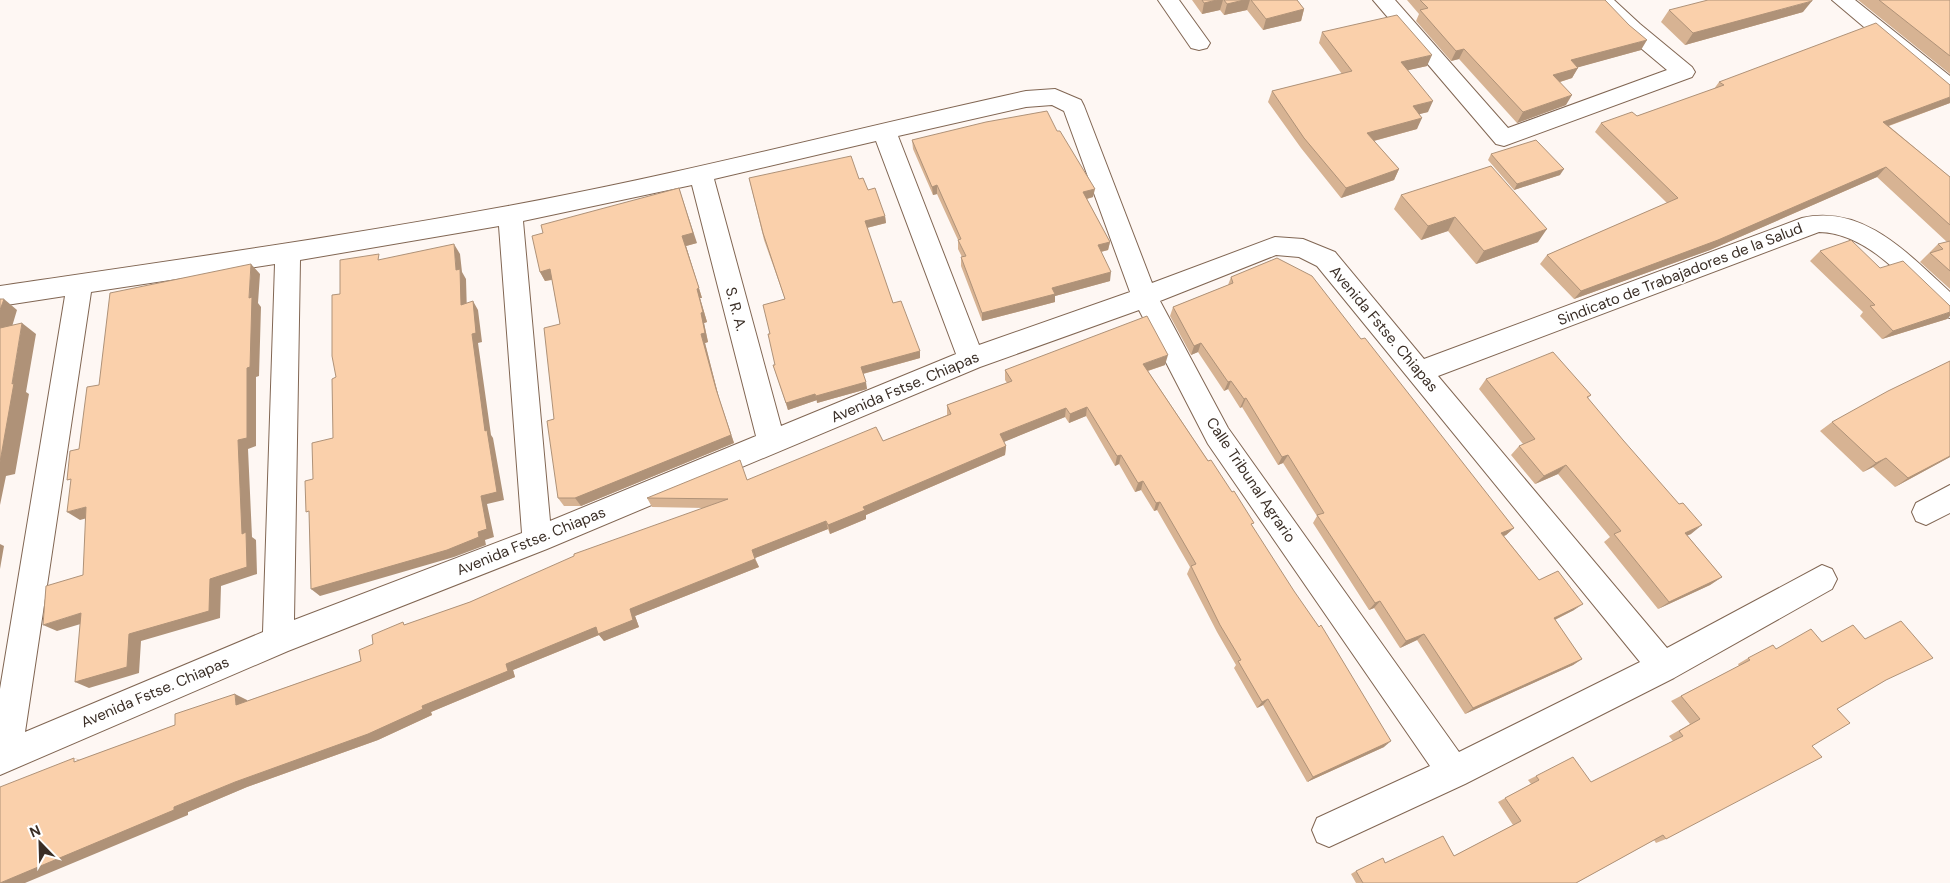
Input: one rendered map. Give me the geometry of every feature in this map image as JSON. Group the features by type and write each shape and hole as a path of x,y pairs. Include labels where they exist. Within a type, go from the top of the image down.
{"street":[{"path":"1168,0 1199,43"},
{"path":"1384,0 1504,138 1684,72 1602,0"},
{"path":"1842,0 1950,88"},
{"name":"Calle Tribunal Agrario","path":"884,131 1026,99 1055,97 1073,106 1145,297 1218,436 1453,772"},
{"path":"0,296 79,286 288,253 510,215 701,174 884,131 971,359"},
{"name":"S. R. A.","path":"701,174 772,443"},
{"path":"510,215 537,540"},
{"name":"Sindicato de Trabajadores de la Salud","path":"1419,372 1802,227 1821,223 1843,226 1873,239 1950,308"},
{"name":"Avenida Fstse. Chiapas","path":"3,758 278,640 537,540 971,359 1145,297 1275,246 1303,248 1326,260 1663,667"},
{"path":"278,640 288,253"},
{"path":"3,758 79,286"},
{"path":"1329,830 1453,772 1663,667 1822,579"}],"building":[{"path":"1202,0 1217,0 1204,3"},
{"path":"1224,0 1244,0 1227,4"},
{"path":"1251,0 1297,0 1304,9 1266,19"},
{"path":"1420,0 1605,0 1629,25 1647,40 1571,60 1578,68 1553,75 1572,95 1523,112 1464,49 1456,51 1420,10 1428,8"},
{"path":"1708,0 1812,1 1693,33 1669,10"},
{"path":"1879,0 1950,0 1950,56"},
{"path":"1397,15 1432,55 1401,62 1433,101 1413,106 1422,118 1367,133 1399,169 1346,188 1304,138 1272,91 1352,71 1322,32"},
{"path":"1876,23 1950,85 1950,97 1883,122 1950,177 1950,225 1886,167 1718,240 1581,291 1547,255 1678,198 1601,123 1632,112 1637,116 1724,85 1719,82"},
{"path":"1047,111 1057,131 1060,131 1095,189 1083,192 1110,242 1098,245 1111,272 1052,288 1055,294 982,313 961,257 966,256 958,240 961,239 937,185 932,187 912,140 986,122"},
{"path":"1536,140 1564,169 1517,184 1491,154"},
{"path":"851,156 859,179 863,178 868,190 875,188 885,216 865,221 893,303 901,301 920,351 861,367 866,382 786,403 773,365 775,365 768,334 770,334 763,305 785,299 763,233 749,178"},
{"path":"1491,166 1547,229 1484,251 1455,217 1428,226 1401,195"},
{"path":"679,188 693,233 682,236 699,288 697,289 703,312 701,313 705,333 701,334 731,435 575,498 558,498 547,421 554,419 544,328 560,324 550,269 540,272 532,236 543,233 541,225"},
{"path":"1851,240 1880,268 1903,261 1950,306 1950,312 1893,331 1870,306 1875,305 1820,251"},
{"path":"1950,241 1950,271 1930,253 1943,249 1938,244"},
{"path":"454,244 456,270 460,269 461,305 473,301 476,333 472,334 485,431 487,430 497,492 481,496 487,529 478,532 479,537 447,550 311,589 309,511 306,512 305,481 313,479 312,443 333,438 332,379 336,377 332,356 332,295 340,294 340,260 379,254 378,260"},
{"path":"1277,258 1312,276 1361,339 1365,338 1514,528 1501,533 1539,580 1558,571 1583,604 1554,618 1582,659 1473,708 1424,634 1406,641 1380,601 1375,603 1317,515 1324,513 1288,455 1282,457 1246,398 1244,399 1231,381 1228,382 1201,343 1194,346 1173,307 1233,283 1231,277"},
{"path":"251,264 249,298 252,297 250,367 247,368 247,438 238,440 242,534 246,532 247,567 210,579 209,611 129,634 127,667 75,682 81,613 43,625 46,586 83,575 86,507 67,512 71,479 67,480 70,451 79,449 87,387 99,385 110,293"},
{"path":"0,299 4,299 0,310"},
{"path":"1147,316 1168,355 1143,364 1208,461 1211,460 1232,492 1234,491 1254,523 1251,524 1319,627 1321,625 1391,741 1313,777 1268,699 1262,702 1238,661 1241,660 1220,625 1191,566 1196,564 1160,502 1156,503 1143,481 1138,483 1121,455 1117,456 1087,407 1070,414 1066,408 1000,434 1006,446 863,507 865,510 828,525 826,521 752,550 755,559 630,609 633,620 598,634 596,627 506,664 508,671 422,706 423,709 368,734 235,782 174,807 174,810 0,883 0,787 74,758 74,762 175,725 175,714 235,694 236,705 361,661 359,650 373,644 372,635 403,622 404,625 470,602 574,556 574,554 728,499 647,498 740,460 747,480 876,427 883,441 951,414 947,405 1012,381 1005,370"},
{"path":"22,323 12,384 14,383 0,462 0,328"},
{"path":"1553,352 1591,395 1587,397 1623,440 1679,504 1683,503 1702,525 1685,533 1722,577 1669,602 1614,534 1621,531 1566,465 1544,476 1519,446 1535,439 1486,379"},
{"path":"1950,361 1950,456 1908,478 1886,458 1876,463 1832,422 1888,391"},
{"path":"1901,621 1933,658 1886,680 1837,709 1850,723 1812,746 1822,757 1666,839 1663,835 1576,883 1363,883 1356,871 1383,858 1385,863 1443,836 1454,856 1521,821 1505,798 1539,780 1536,776 1573,757 1591,782 1683,736 1679,731 1700,719 1681,696 1750,660 1748,658 1773,645 1776,649 1811,629 1822,642 1853,625 1865,639"}]}
